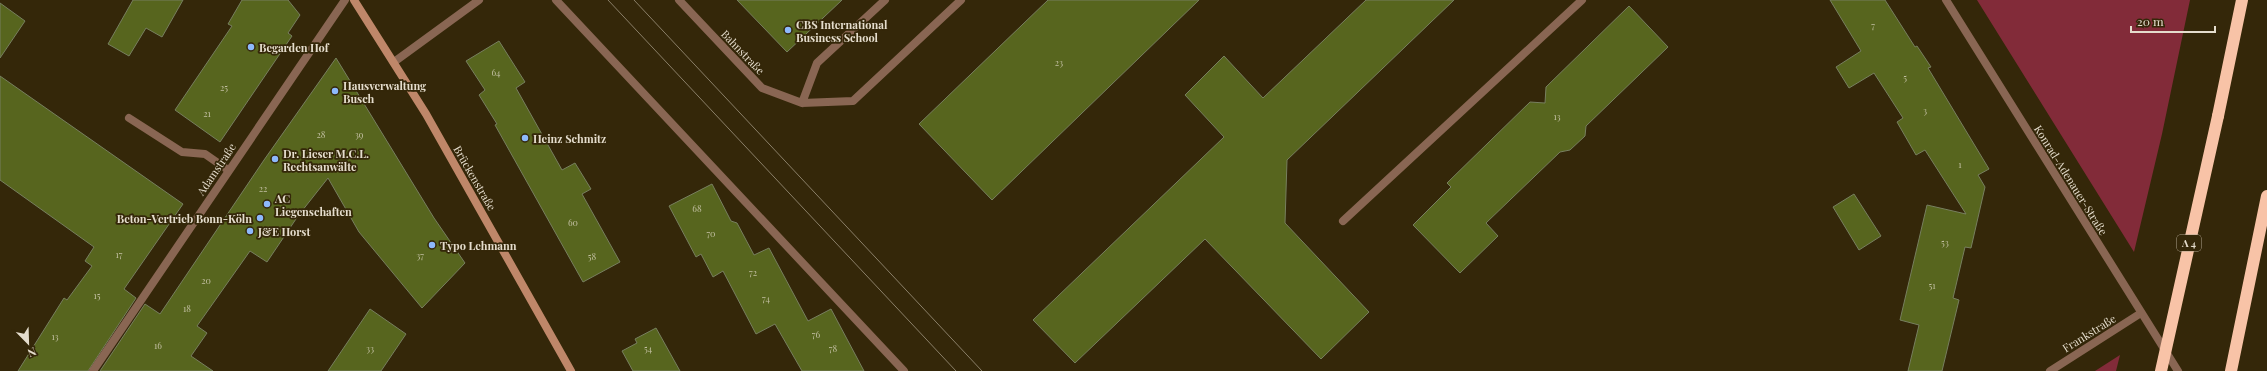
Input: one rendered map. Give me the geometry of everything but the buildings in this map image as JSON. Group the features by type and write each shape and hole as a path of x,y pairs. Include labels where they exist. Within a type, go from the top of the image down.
{"highway":[{"name":"A 4","path":"2161,371 2218,116 2242,0"},
{"path":"2230,371 2267,196"}],"main road":[{"name":"Brückenstraße","path":"354,0 394,62 571,371"}],"street":[{"name":"Adamstraße","path":"93,371 228,170 345,0"},
{"path":"394,62 480,0"},
{"path":"556,0 904,371"},
{"name":"Bahnstraße","path":"679,0 762,88 802,103"},
{"path":"885,0 817,63 802,103 853,102 961,0"},
{"path":"1343,221 1582,0"},
{"name":"Konrad-Adenauer-Straße","path":"1946,0 2178,371"},
{"path":"129,118 182,152 205,154 228,170"},
{"name":"Frankstraße","path":"2050,371 2141,314"}],"shaded area":[{"path":"1977,0 2190,0 2162,134 2134,252"},
{"path":"2120,355 2116,371 2095,371"}],"tram line":[{"path":"608,0 956,371"},
{"path":"634,0 982,371"}],"place":[{"name":"CBS International Business School","path":"788,30"},
{"name":"Begarden Hof","path":"251,47"},
{"name":"Hausverwaltung Busch","path":"335,91"},
{"name":"Heinz Schmitz","path":"525,138"},
{"name":"Dr. Lieser M.C.L. Rechtsanwälte","path":"275,159"},
{"name":"AC Liegenschaften","path":"267,204"},
{"name":"Beton-Vertrieb Bonn-Köln","path":"260,218"},
{"name":"J&E Horst","path":"250,231"},
{"name":"Typo Lehmann","path":"432,245"}]}
